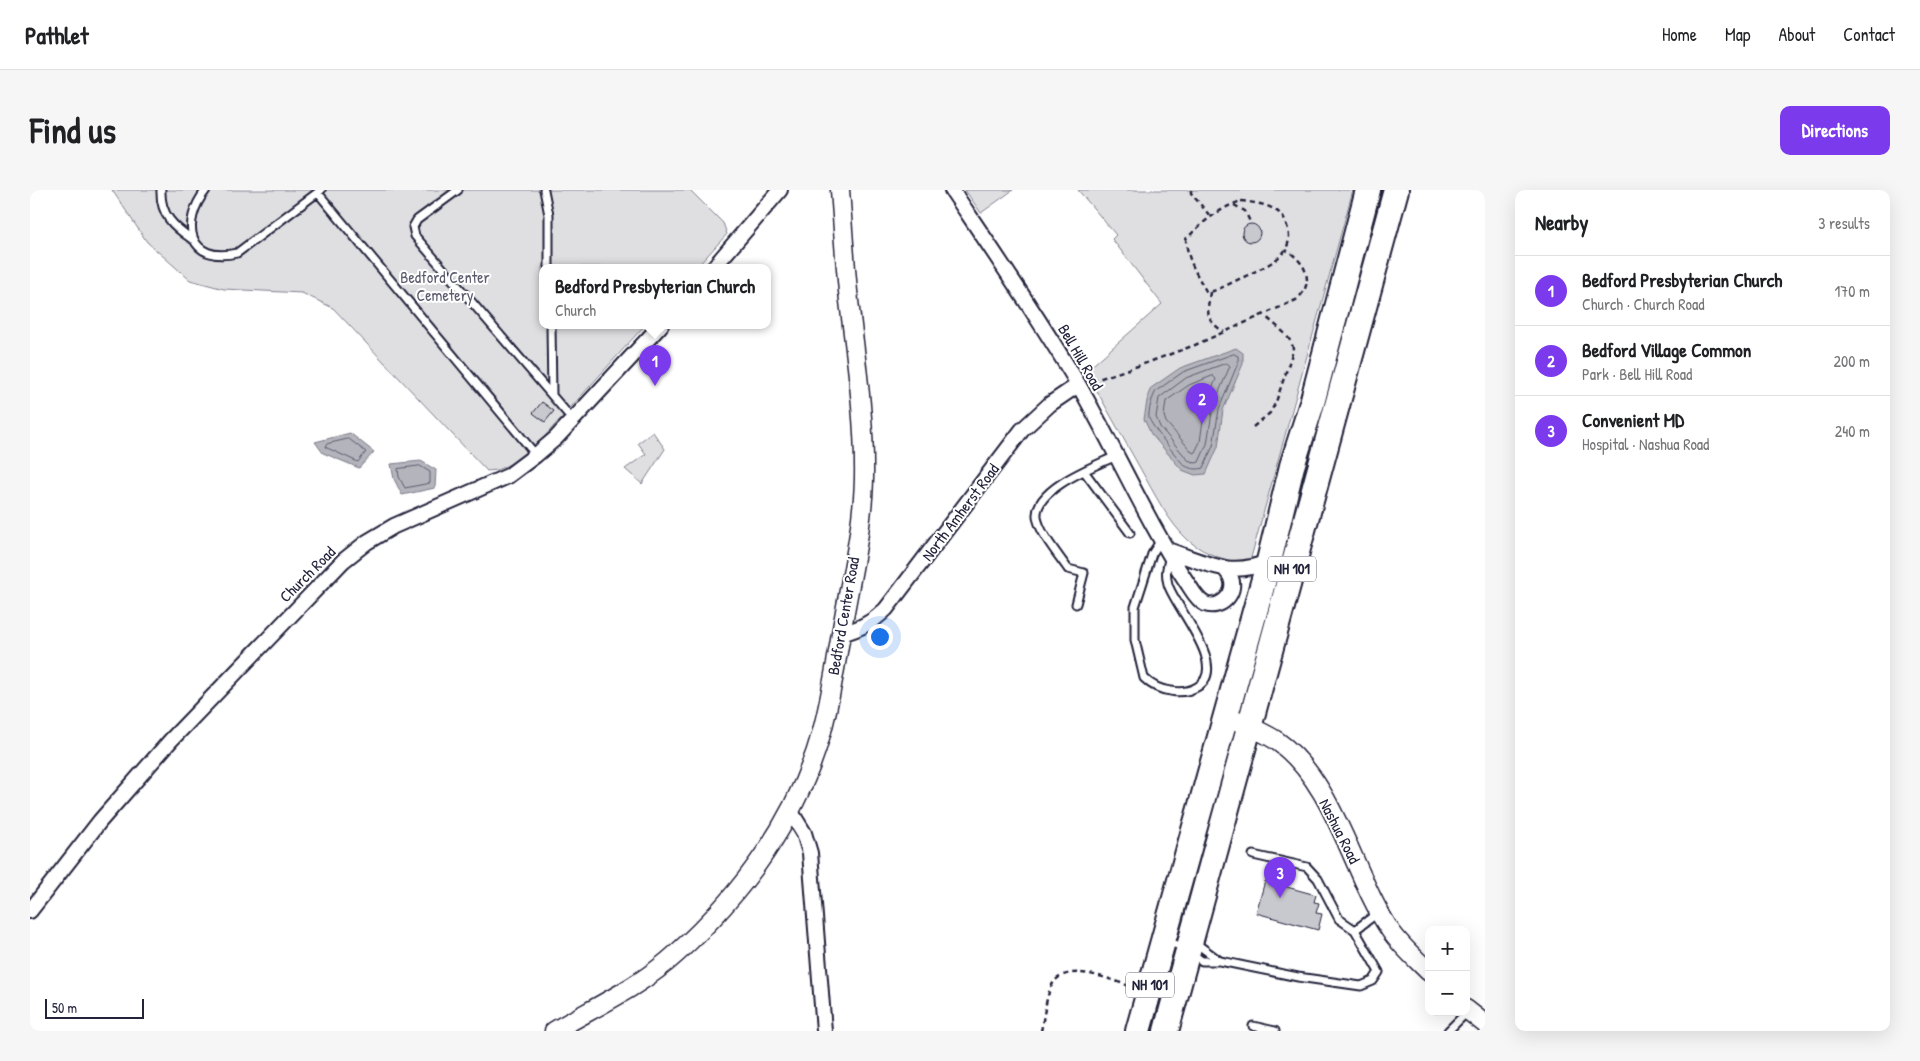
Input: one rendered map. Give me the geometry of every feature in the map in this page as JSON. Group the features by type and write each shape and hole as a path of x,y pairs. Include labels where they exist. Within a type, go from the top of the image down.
{"highway":[{"name":"NH 101","path":"1138,1031 1269,561 1292,466 1312,403 1368,190"},
{"name":"NH 101","path":"1166,1031 1396,190"}],"street":[{"path":"717,264 780,190"},
{"name":"Bedford Center Road","path":"791,812 815,753 822,729 852,571 864,479 861,400 849,298 840,190"},
{"name":"Bell Hill Road","path":"952,190 1038,319 1078,386 1166,548 1197,597 1205,604 1217,605 1225,601 1230,595 1231,578 1225,569"},
{"name":"Church Road","path":"30,911 100,822 171,740 343,561 367,542 394,526 508,476 556,438 657,329"},
{"name":"North Amherst Road","path":"841,634 858,630 878,617 892,602 1022,430 1050,404 1078,386"},
{"path":"1166,548 1225,569 1242,570 1256,567 1269,561"},
{"name":"Nashua Road","path":"1225,716 1250,726 1277,742 1293,756 1316,785 1348,843 1390,931 1428,971"},
{"path":"554,1031 639,982 674,956 725,905 756,866 791,812 804,833 810,853 824,1031"},
{"path":"1470,1012 1485,1024"}],"lane":[{"path":"161,190 165,213 174,227 192,239 198,246 213,254 223,256 237,253 320,191 536,455"},
{"path":"192,239 191,222 195,206 206,190"},
{"path":"458,190 417,220 413,227 415,236 573,420"},
{"path":"544,190 548,215 550,264"},
{"path":"550,329 552,395"},
{"path":"1076,604 1084,573 1068,569 1042,530 1037,516 1040,504 1050,490 1116,456"},
{"path":"1084,471 1130,532"},
{"path":"1166,548 1168,584 1196,633 1205,654 1207,667 1205,677 1200,685 1179,693 1161,690 1144,678 1135,640 1135,607 1152,554 1166,548"},
{"path":"1188,948 1196,958 1202,961 1220,961 1298,977 1361,986 1373,981 1379,972 1355,930 1339,919 1318,879 1307,867 1253,855"},
{"path":"1355,930 1380,911"},
{"path":"1163,940 1188,948 1201,947 1220,961"},
{"path":"1448,1031 1462,1016"},
{"path":"1253,1026 1275,1031"}],"path":[{"path":"1191,190 1191,193 1210,216"},
{"path":"1241,201 1256,203 1277,211 1284,218 1289,230 1290,240 1286,250 1272,263 1210,292 1206,291 1191,263 1186,251 1186,239 1210,216 1241,201"},
{"path":"1232,204 1245,211 1251,224"},
{"path":"1078,386 1141,365 1224,332 1296,300 1303,294 1307,284 1306,273 1296,256 1286,250"},
{"path":"1210,292 1207,311 1209,319 1224,332"},
{"path":"1253,427 1270,413 1276,402 1294,346 1263,314"},
{"path":"1041,1031 1051,988 1061,976 1069,973 1109,978 1148,994"}],"green space":[{"name":"Bedford Center Cemetery","path":"112,190 690,190 723,223 727,234 700,264 539,264 539,329 641,329 544,437 517,461 497,470 487,471 333,308 302,293 224,289 190,280 147,242"},
{"path":"965,190 1013,190 981,213"},
{"path":"1078,190 1353,190 1249,565 1210,554 1189,541 1174,525 1156,497 1086,371 1162,304 1112,239 1116,235"},
{"path":"653,432 665,449 642,484 625,469 646,454 638,443"}],"water":[{"path":"1236,348 1243,353 1243,364 1223,410 1218,447 1206,474 1195,475 1182,470 1151,434 1144,419 1148,395 1151,388 1180,368"},
{"path":"350,433 374,452 359,468 323,453 315,442"},
{"path":"421,461 436,470 435,488 402,495 394,479 391,464"}],"building":[{"path":"1247,224 1255,224 1260,229 1258,240 1247,242 1242,237 1242,229"},
{"path":"542,402 554,411 545,422 533,413"},
{"path":"1265,881 1316,895 1314,902 1319,903 1316,913 1322,914 1318,930 1256,913"}],"place":[{"name":"Bedford Presbyterian Church","path":"655,386"},
{"name":"Bedford Village Common","path":"1202,424"},
{"name":"Convenient MD","path":"1280,898"}]}
